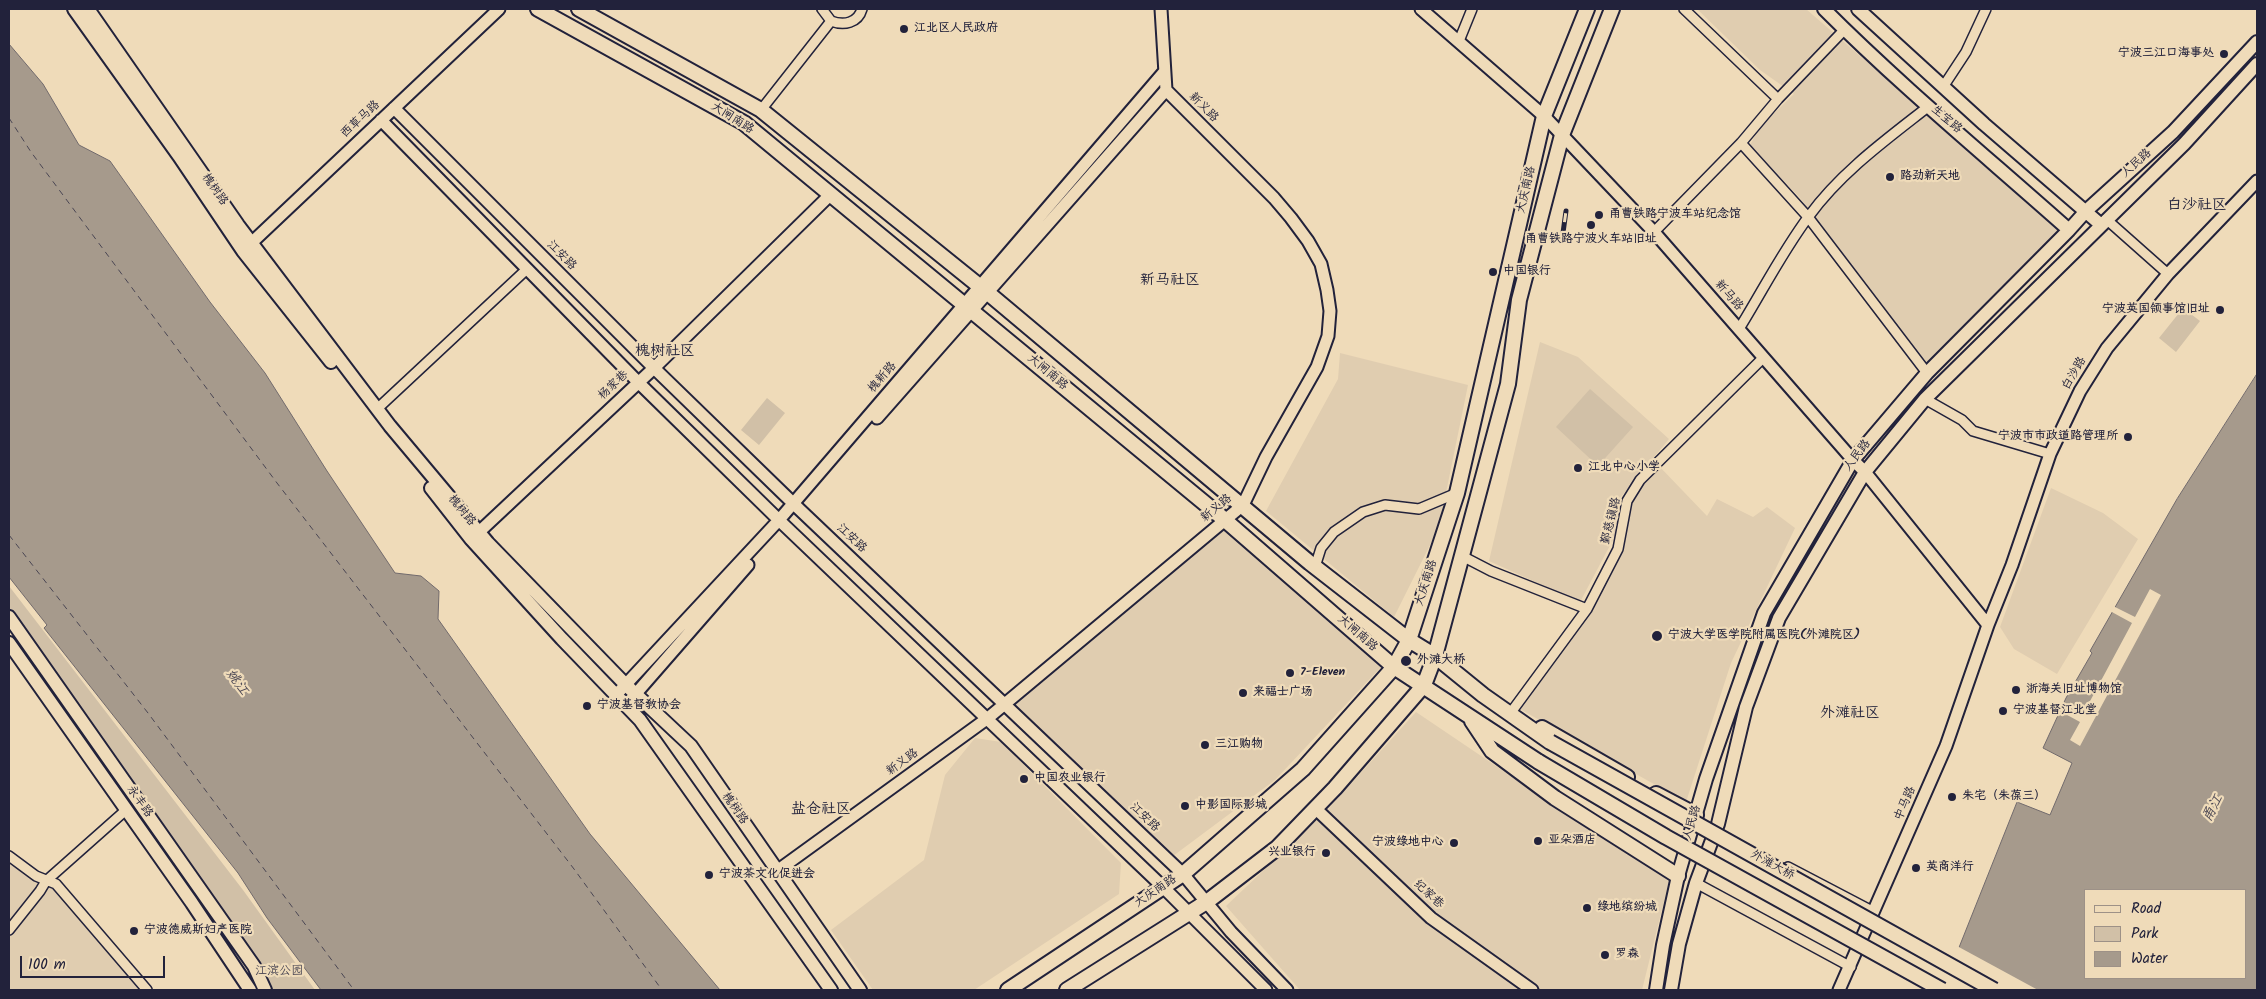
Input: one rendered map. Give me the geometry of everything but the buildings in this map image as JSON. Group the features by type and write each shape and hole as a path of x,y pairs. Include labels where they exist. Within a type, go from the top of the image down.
{"main road":[{"name":"槐树路","path":"74,9 247,247 471,539 562,639 640,720 831,990"},
{"name":"槐树路","path":"88,9 247,247 478,532 630,689 691,746 860,990"},
{"name":"大闸南路","path":"538,9 744,123 1225,520 1394,667 1539,762 1666,837 1942,990"},
{"name":"大闸南路","path":"579,9 760,110 984,290 1315,567 1409,640 1435,656 1483,695 1550,742"},
{"name":"大庆南路","path":"1008,990 1183,874 1303,769 1394,667 1409,640 1457,493 1544,116 1587,9"},
{"name":"大庆南路","path":"1067,990 1119,959 1208,901 1277,848 1424,685 1435,656 1508,384 1520,300 1562,135 1612,9"},
{"name":"生宝路","path":"1824,9 1876,61 2069,230"},
{"name":"生宝路","path":"1859,9 1943,87 2086,211 2103,222"},
{"name":"人民路","path":"1656,990 1663,945 1678,876 1706,779 1764,613 1853,460 1927,373 2086,211 2173,132 2257,42"},
{"name":"人民路","path":"1671,990 1679,944 1696,883 1716,830 1746,707 1779,618 1865,472 1924,399 2184,144 2257,64"},
{"name":"永丰路","path":"9,616 254,966 265,990"},
{"name":"永丰路","path":"9,643 192,903 250,990"},
{"path":"1483,695 1696,815"},
{"path":"1468,714 1492,751 1555,798 1678,876"},
{"name":"外滩大桥","path":"1550,742 1994,990"}],"street":[{"name":"西草马路","path":"247,247 499,9"},
{"path":"822,9 831,21 846,24 859,16 862,9"},
{"path":"1161,9 1166,90"},
{"name":"新马路","path":"1421,9 1544,116 1654,232 1865,472 1988,625"},
{"path":"1459,41 1472,9"},
{"path":"1684,9 1778,99"},
{"path":"1943,87 1966,52 1986,9"},
{"path":"760,110 831,21"},
{"path":"1654,232 1741,143 1778,99 1845,29"},
{"name":"槐新路","path":"984,290 1164,72"},
{"name":"槐新路","path":"616,695 630,689 796,506 984,290 1166,90"},
{"name":"新义路","path":"778,871 988,718 1243,505 1266,457 1317,367 1328,336 1330,311 1321,264 1308,240 1274,198 1166,90"},
{"path":"1738,329 1808,217 1834,186 1878,146 1929,106"},
{"name":"江安路","path":"394,108 654,368 796,506 1183,874 1208,901 1231,932 1287,990"},
{"path":"381,120 638,382 781,522 1164,887 1266,990"},
{"path":"1741,143 1808,217 1927,373"},
{"name":"白沙路","path":"1988,625 2012,565 2050,454 2080,391 2107,348 2168,274 2257,181"},
{"name":"杨家巷","path":"478,532 654,368 830,194"},
{"path":"2103,222 2168,274"},
{"path":"377,409 528,269"},
{"name":"鄞慈镇路","path":"1512,711 1587,609 1618,549 1626,501 1640,480 1763,358"},
{"path":"1924,399 1962,420 1973,431 2050,454"},
{"path":"1315,567 1321,548 1334,532 1363,512 1385,505 1419,509 1457,493"},
{"path":"1462,556 1491,571 1587,609"},
{"name":"中马路","path":"1839,990 1946,746 1988,625"},
{"name":"槐新路","path":"626,705 630,689"},
{"name":"纪家巷","path":"1315,808 1432,918 1532,990"},
{"path":"9,930 46,881 126,810"},
{"path":"1716,830 1874,912"},
{"path":"9,856 46,881 56,884 66,893 147,990"},
{"path":"1696,883 1850,967"}],"shaded area":[{"name":"路劲新天地","path":"1697,9 1806,9 2063,232 1928,364 1800,198 1750,145 1760,127 1794,94 1760,70"},
{"name":"江北中心小学","path":"1540,342 1578,357 1669,439 1620,498 1615,536 1580,602 1489,561"},
{"path":"1340,353 1468,385 1439,527 1394,617 1266,511 1338,379"},
{"name":"宁波大学医学院附属医院(外滩院区)","path":"1659,466 1707,516 1717,499 1753,517 1767,507 1795,528 1731,663 1686,802 1518,708 1621,549 1629,503"},
{"path":"2051,488 2103,513 2138,539 2057,674 2014,649 2000,627"},
{"path":"1225,527 1381,667 1275,780 1173,856 1013,704"},
{"name":"宁波绿地中心","path":"1416,712 1539,795 1670,877 1642,990 1300,990 1226,906 1328,809"},
{"path":"975,738 1001,742 1121,863 1119,894 974,990 873,990 831,930 924,860 945,775"},
{"path":"9,864 43,885 9,927"},
{"path":"51,885 125,969 141,990 9,990 9,932 46,886"}],"green space":[{"path":"2183,308 2200,321 2176,352 2159,338"},
{"path":"1590,389 1633,427 1598,466 1556,427"},
{"path":"767,398 785,413 759,445 741,430"},
{"name":"江滨公园","path":"9,586 243,890 315,990 267,990 9,621"}],"water":[{"name":"姚江","path":"9,44 43,84 79,145 110,161 210,302 265,373 395,573 421,576 439,591 438,619 590,834 720,990 321,990 267,918 238,873 44,628 47,625 9,577"},
{"name":"甬江","path":"2257,374 2257,990 1953,990 1958,950 2017,802 2050,815 2072,763 2043,748 2066,698 2092,653 2090,651 2177,499"}],"pier":[{"path":"2150,589 2161,595 2080,746 2070,740 2080,722 2058,710 2061,705 2082,716 2132,623 2110,611 2113,606 2135,617"},
{"path":"1957,946 2038,990 1950,990"}],"ferry route":[{"path":"9,118 31,152 277,483 574,869 662,990"},
{"path":"9,535 148,713 354,990"}],"railway":[{"path":"1562,240 1566,211"}],"place":[{"name":"江北区人民政府","path":"904,29"},
{"name":"宁波三江口海事处","path":"2224,54"},
{"name":"路劲新天地","path":"1890,177"},
{"name":"甬曹铁路宁波车站纪念馆","path":"1599,215"},
{"name":"甬曹铁路宁波火车站旧址","path":"1591,225"},
{"name":"中国银行","path":"1493,272"},
{"name":"宁波英国领事馆旧址","path":"2220,310"},
{"name":"宁波市市政道路管理所","path":"2128,437"},
{"name":"江北中心小学","path":"1578,468"},
{"name":"宁波大学医学院附属医院(外滩院区)","path":"1657,636"},
{"name":"外滩大桥","path":"1406,661"},
{"name":"7-Eleven","path":"1290,673"},
{"name":"浙海关旧址博物馆","path":"2016,690"},
{"name":"来福士广场","path":"1243,693"},
{"name":"宁波基督教协会","path":"587,706"},
{"name":"宁波基督江北堂","path":"2003,711"},
{"name":"三江购物","path":"1205,745"},
{"name":"中国农业银行","path":"1024,779"},
{"name":"朱宅（朱葆三）","path":"1952,797"},
{"name":"中影国际影城","path":"1185,806"},
{"name":"亚朵酒店","path":"1538,841"},
{"name":"宁波绿地中心","path":"1454,843"},
{"name":"兴业银行","path":"1326,853"},
{"name":"英商洋行","path":"1916,868"},
{"name":"宁波茶文化促进会","path":"709,875"},
{"name":"绿地缤纷城","path":"1587,908"},
{"name":"宁波德威斯妇产医院","path":"134,931"},
{"name":"罗森","path":"1605,955"}],"district":[{"name":"白沙社区","path":"2197,206"},
{"name":"新马社区","path":"1170,281"},
{"name":"槐树社区","path":"665,352"},
{"name":"外滩社区","path":"1850,714"},
{"name":"盐仓社区","path":"821,810"}]}
